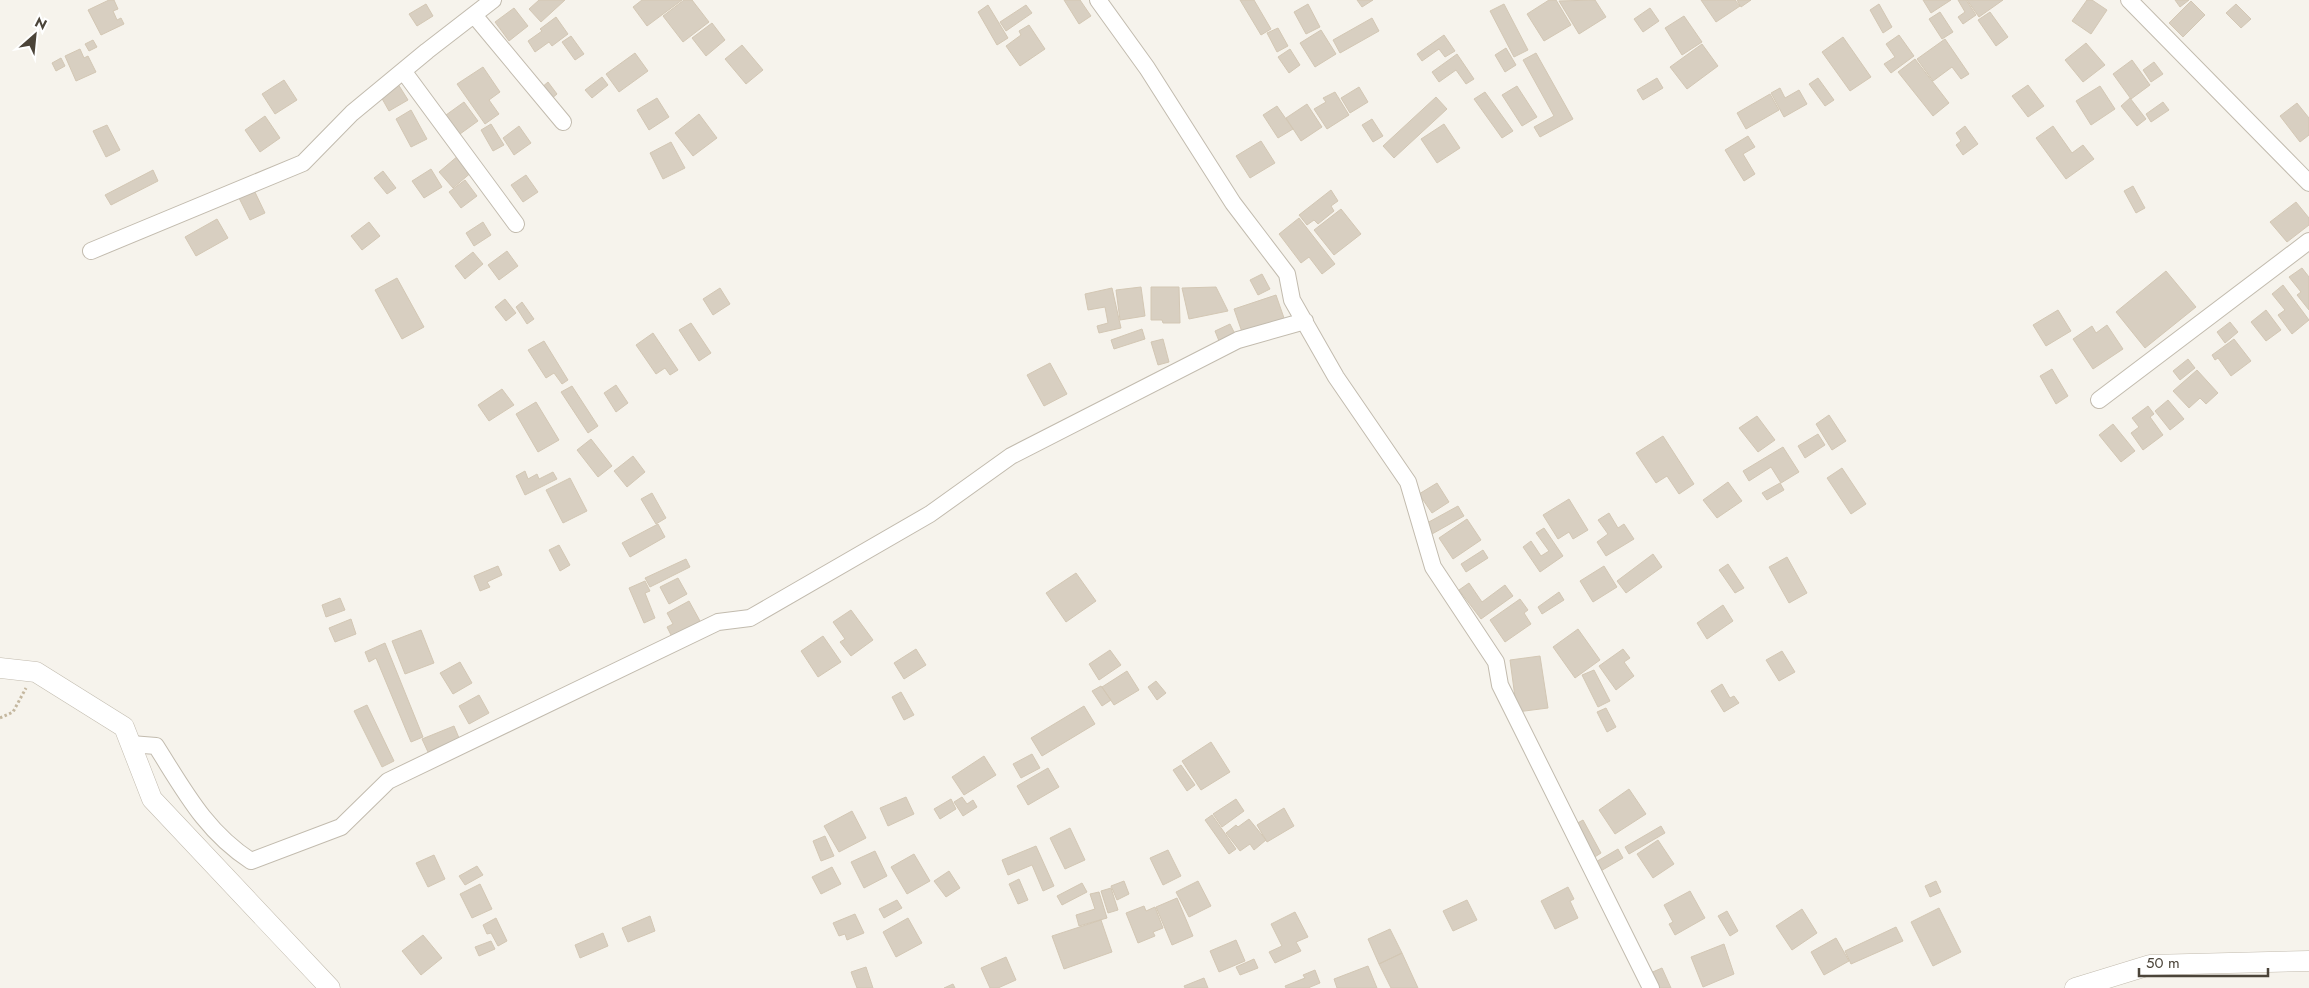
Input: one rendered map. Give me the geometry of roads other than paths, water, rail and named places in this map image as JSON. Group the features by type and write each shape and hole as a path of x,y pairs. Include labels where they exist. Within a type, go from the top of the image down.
{"street":[{"path":"91,251 304,163 352,113 493,0"},
{"path":"1098,0 1147,68 1233,203 1287,274 1292,300 1336,377 1408,482 1433,567 1496,662 1500,685 1650,988"},
{"path":"2129,0 2305,174"},
{"path":"474,15 563,122"},
{"path":"404,72 516,224"},
{"path":"2099,400 2309,241"},
{"path":"131,744 156,746 198,814 235,850 251,861 341,827 388,781 718,622 750,618 930,514 1011,456 1143,387 1238,340 1304,321"},
{"path":"0,668 36,672 124,727 152,799 330,988"},
{"path":"2075,988 2150,966 2309,961"}]}
